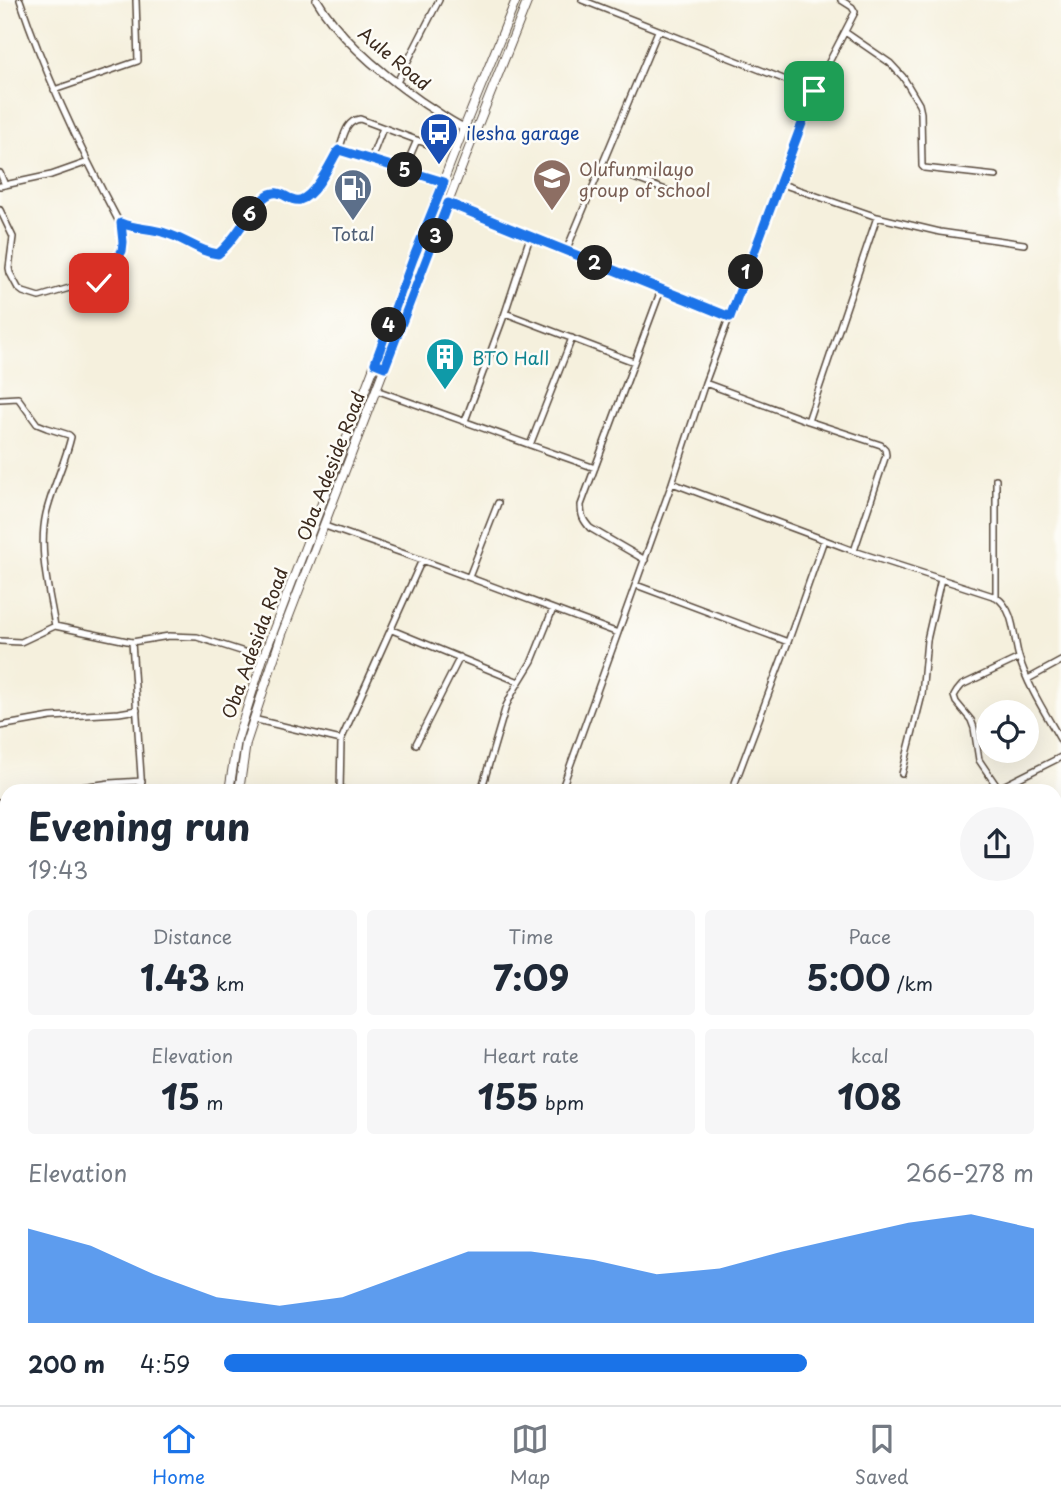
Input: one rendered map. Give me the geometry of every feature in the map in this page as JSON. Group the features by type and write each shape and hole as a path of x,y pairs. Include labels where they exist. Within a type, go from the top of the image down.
{"main road":[{"name":"Oba Adesida Road","path":"230,784 237,740 263,658 413,259 516,0"},
{"name":"Oba Adeside Road","path":"240,784 246,743 282,634 528,0"},
{"path":"375,363 385,367"},
{"path":"309,540 318,544"}],"street":[{"path":"0,210 13,237 9,268 14,283 23,292 38,297 99,283 122,251 121,223 54,90 20,0"},
{"path":"54,90 138,61 136,0"},
{"name":"Aule Road","path":"317,0 341,32 396,84 464,128"},
{"path":"396,84 439,0"},
{"path":"582,0 814,91"},
{"path":"564,784 645,560 705,383 779,183 814,91 855,12 841,0"},
{"path":"566,251 658,31"},
{"path":"845,32 897,69 914,95 921,113 922,166 996,176"},
{"path":"121,223 170,234 218,254 266,196 276,193 294,200 303,198 311,191 339,150 347,126 351,122 360,120 433,145 452,122"},
{"path":"371,159 383,128"},
{"path":"404,170 417,140"},
{"path":"339,150 444,182"},
{"path":"0,173 2,186 51,176 88,162"},
{"path":"602,166 679,195"},
{"path":"779,183 877,217 940,232 1024,244"},
{"path":"448,203 730,317"},
{"path":"808,421 877,217"},
{"path":"465,421 530,237"},
{"path":"645,560 590,528 583,521 581,505 661,290"},
{"path":"505,313 635,362"},
{"path":"530,445 572,338"},
{"path":"705,383 881,445 885,449 886,455 854,551"},
{"path":"376,390 595,468"},
{"path":"0,399 18,398 37,424 71,437 48,505 44,528 45,566 55,626"},
{"path":"996,479 996,597"},
{"path":"672,483 854,551 996,597 1005,605 1019,658 1061,741"},
{"path":"469,577 498,503"},
{"path":"325,526 618,633"},
{"path":"735,784 824,540"},
{"path":"340,784 341,740 422,560"},
{"path":"902,774 922,695 927,640 941,579"},
{"path":"636,584 788,642"},
{"path":"483,784 506,706 532,661 553,608"},
{"path":"0,641 20,642 55,626 132,642 169,636 197,638 263,658"},
{"path":"392,630 519,682"},
{"path":"103,784 142,781 132,642"},
{"path":"416,744 460,657"},
{"path":"992,784 979,760 971,720 954,696 962,685 1019,658"},
{"path":"1028,679 1061,661"},
{"path":"0,726 51,717 137,710"},
{"path":"253,719 341,740"},
{"path":"1007,784 1061,757"}],"place":[{"name":"ilesha garage","path":"439,166"},
{"name":"Olufunmilayo group of school","path":"552,212"},
{"name":"Total","path":"353,222"},
{"name":"BTO Hall","path":"445,391"}],"route":[{"path":"99,283 122,251 121,223 170,234 218,254 266,196 276,193 294,200 303,198 325,174 337,152 344,150 444,182 375,363 385,367 448,203 730,317 814,91"}]}
